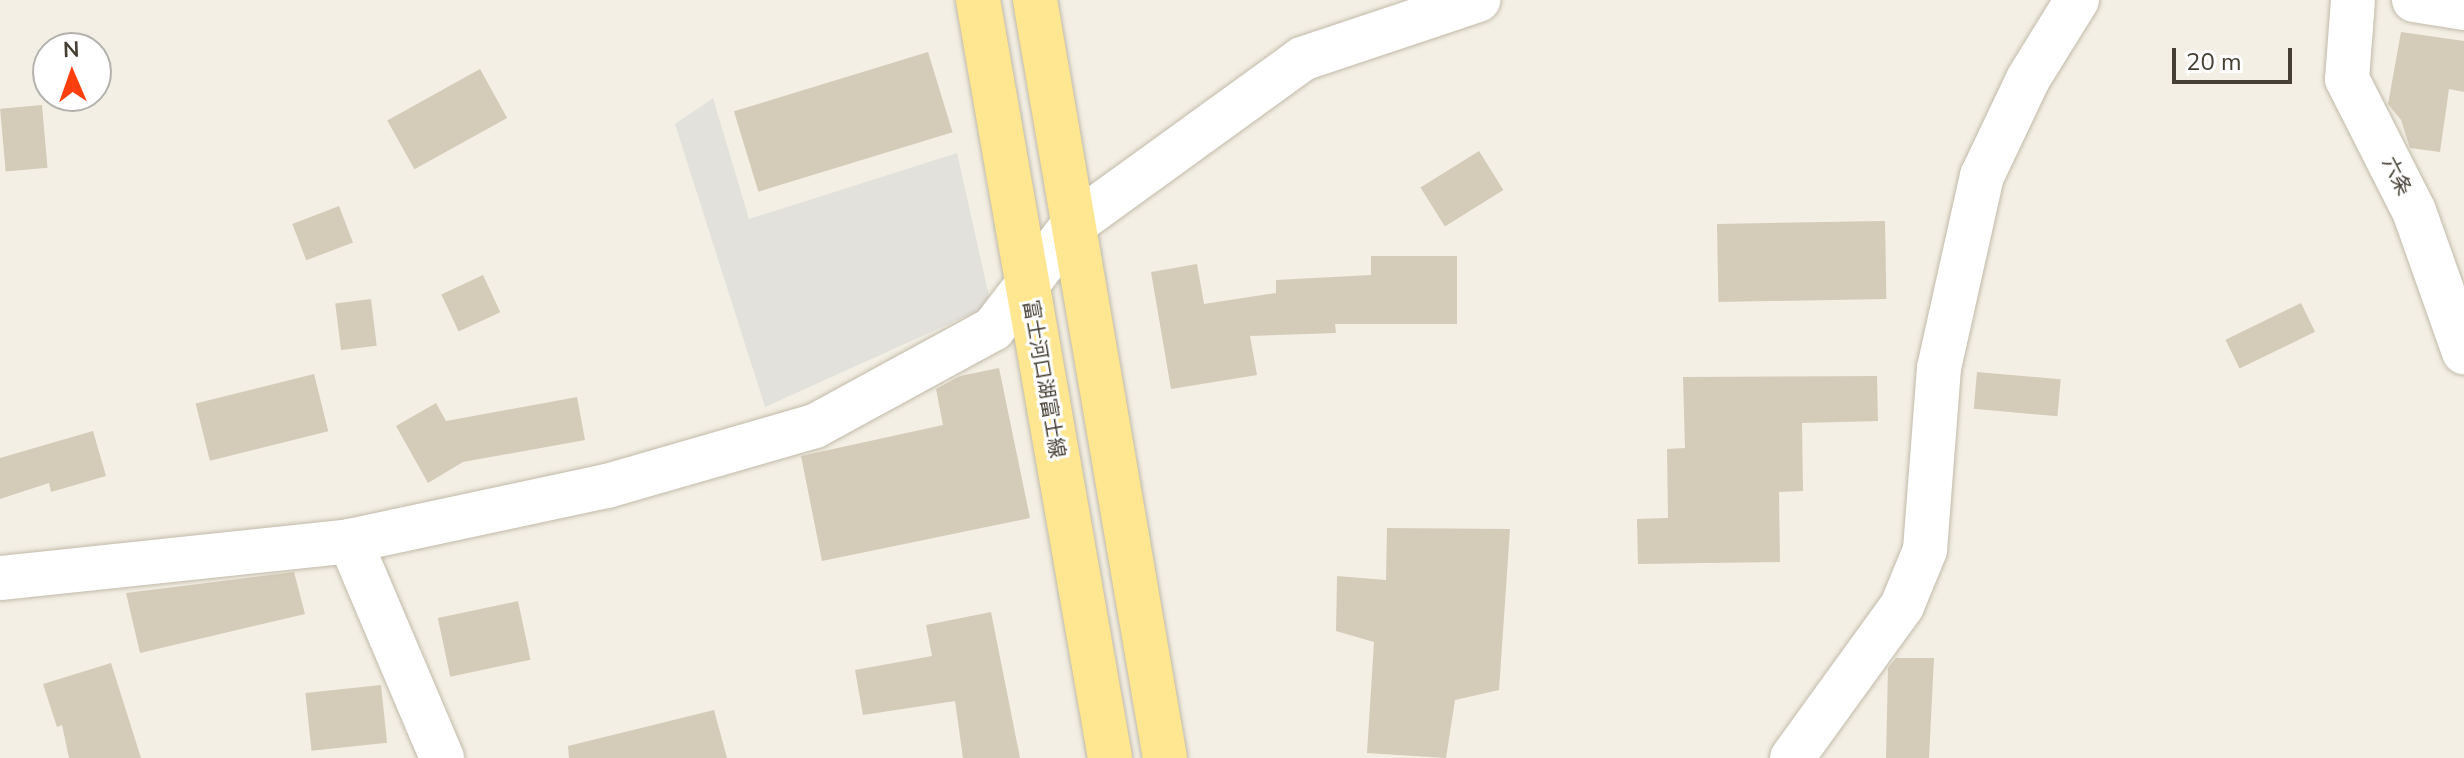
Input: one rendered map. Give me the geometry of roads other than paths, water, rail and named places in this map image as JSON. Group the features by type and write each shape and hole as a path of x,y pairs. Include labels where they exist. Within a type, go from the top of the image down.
{"main road":[{"name":"富士河口湖富士線","path":"978,0 1110,758"},
{"path":"1035,0 1165,758"}],"street":[{"path":"0,578 350,541 607,486 815,426 993,329 1027,279 1073,225 1302,59 1478,0"},
{"path":"1792,758 1902,606 1925,550 1939,368 1982,176 2028,79 2077,0"},
{"name":"六条","path":"2353,0 2347,79 2414,211 2464,352"},
{"path":"2414,0 2464,8"},
{"path":"350,541 442,758"}]}
